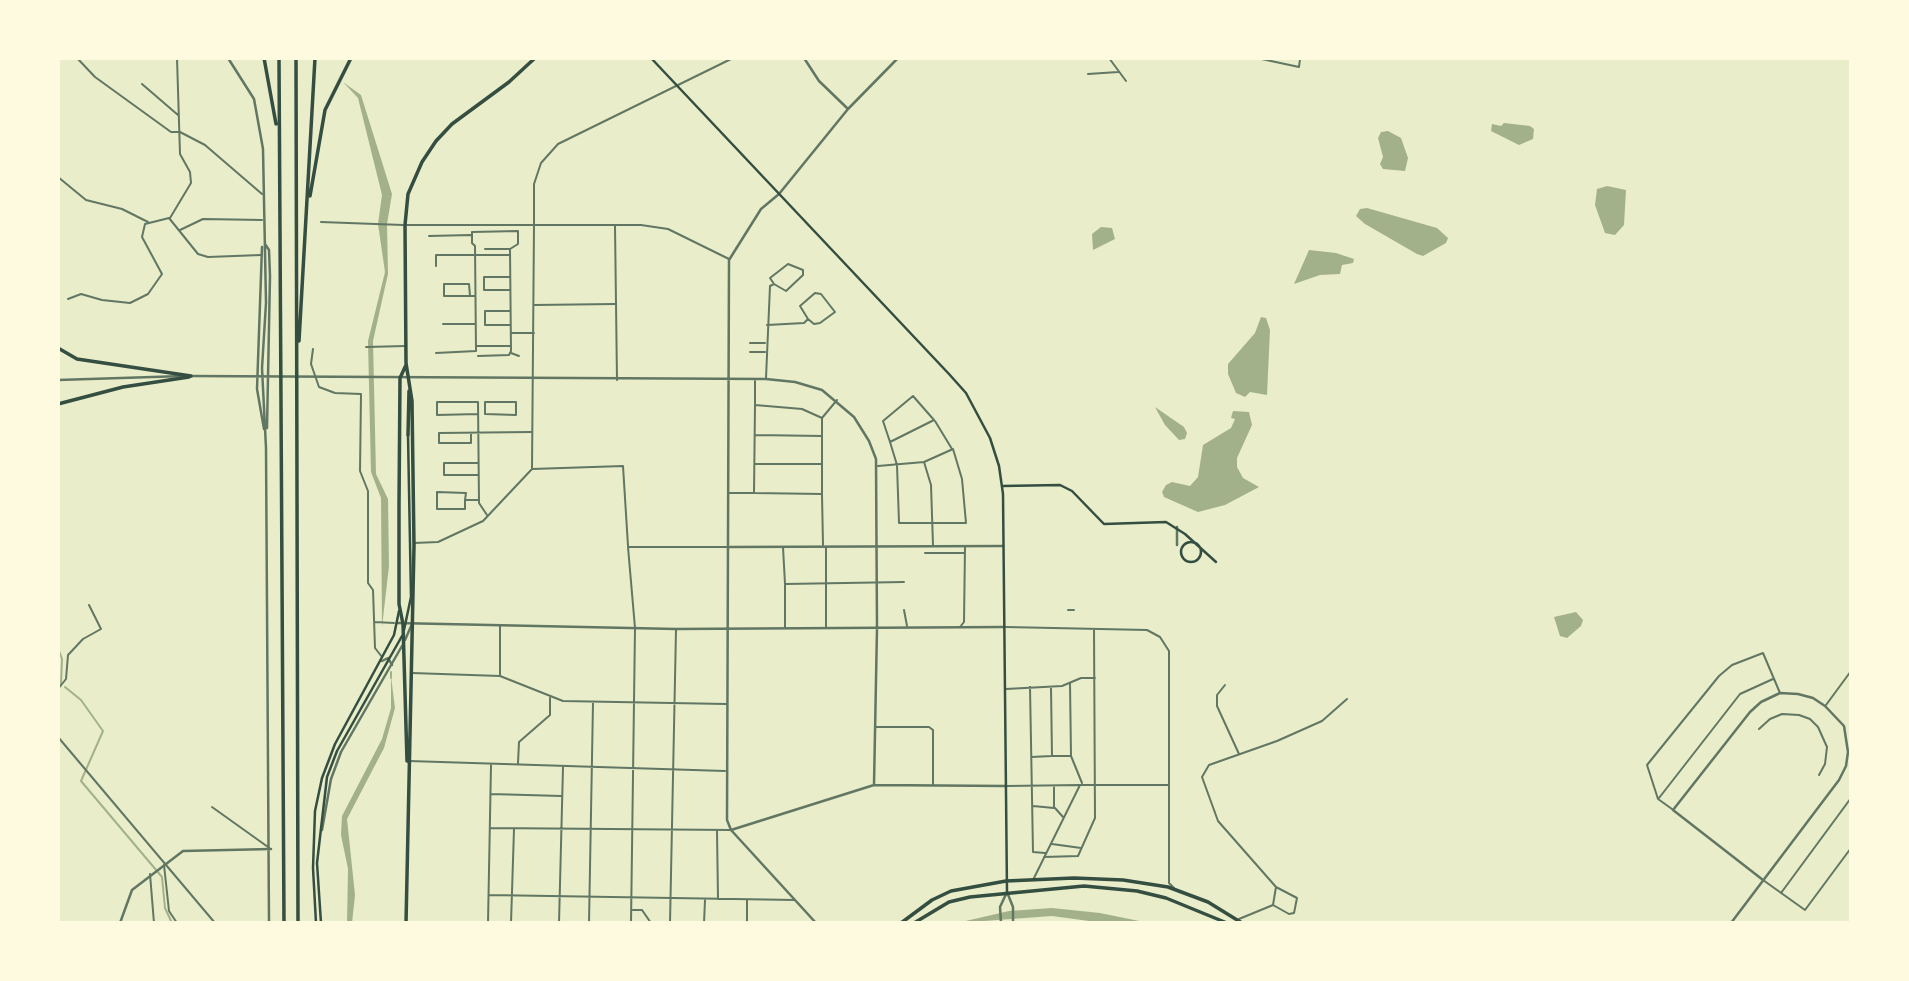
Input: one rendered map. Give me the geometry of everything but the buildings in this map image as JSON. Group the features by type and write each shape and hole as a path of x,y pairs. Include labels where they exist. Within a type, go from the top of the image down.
{"main road":[{"path":"264,58 274,103 278,151"},
{"path":"279,58 284,923"},
{"path":"296,58 298,923"},
{"path":"297,368 315,58"},
{"path":"307,223 325,110 336,83 351,58"},
{"path":"406,923 414,543 412,401 406,363 405,225 414,176 436,141 452,124 509,82 535,58"},
{"path":"652,58 965,393 990,438 1002,486 1007,892"},
{"path":"58,348 77,359 191,376"},
{"path":"318,923 313,857 316,811 322,778 335,744 383,659 397,624 400,378 406,363"},
{"path":"58,404 123,387 175,381 191,376"},
{"path":"318,923 317,863 322,804 337,751 401,639 408,620 411,597 409,379"},
{"path":"1002,486 1060,485 1072,491 1104,524 1166,522 1177,527 1216,562"},
{"path":"1187,542 1197,544 1199,557 1192,562 1185,561 1181,556 1182,546 1187,542"},
{"path":"399,604 403,624 405,757 408,761"},
{"path":"901,923 932,900 951,891 1006,881 1074,878 1123,880 1176,890 1208,902 1238,922"},
{"path":"914,923 949,902 1007,892 1070,887 1137,891 1185,904 1227,923"}],"street":[{"path":"78,58 95,77 171,132 180,132 205,145 263,195"},
{"path":"68,299 81,294 102,300 130,303 148,294 162,274 142,237 145,224 169,218 191,183 190,172 180,154 177,58"},
{"path":"228,58 246,83 259,114 263,195 266,303 262,368 266,435 271,849 269,923"},
{"path":"414,543 438,542 488,516 532,469 534,184 541,163 558,144 733,58"},
{"path":"804,58 822,85 848,108"},
{"path":"816,923 731,830 727,820 729,260 754,218 779,194 848,108 898,58"},
{"path":"1109,58 1126,81"},
{"path":"1257,58 1299,67 1300,59"},
{"path":"1088,74 1118,72"},
{"path":"142,84 179,115"},
{"path":"58,177 86,200 122,209 142,217 149,223"},
{"path":"169,218 198,254 208,257 261,255"},
{"path":"180,230 203,219 263,220"},
{"path":"321,222 405,225 615,225 668,229 729,260"},
{"path":"615,225 617,380"},
{"path":"436,353 472,352 476,346 475,255 472,236 474,230 516,230 518,244 510,249 485,249"},
{"path":"429,236 472,236"},
{"path":"264,241 261,255 257,389 266,435"},
{"path":"264,241 269,250 270,276 269,419 266,435"},
{"path":"478,355 509,355 510,352 510,249"},
{"path":"436,266 436,255 510,255"},
{"path":"788,264 803,271 803,275 786,290 774,284 770,278 788,264"},
{"path":"510,277 484,277 484,290 510,290"},
{"path":"470,296 469,284 444,284 444,296 470,296 476,296"},
{"path":"766,379 766,325 769,292 774,284"},
{"path":"815,293 821,294 835,312 820,323 814,324 808,319 800,306 815,293"},
{"path":"534,305 616,304"},
{"path":"511,311 485,311 485,325 511,325"},
{"path":"766,325 804,323 808,319"},
{"path":"443,324 476,324"},
{"path":"511,333 535,333"},
{"path":"750,342 766,343"},
{"path":"476,346 511,345"},
{"path":"366,347 407,346"},
{"path":"313,349 311,364 319,387 335,393 361,394 360,471 368,491 368,583 373,590 375,648 383,659 388,658 392,665"},
{"path":"510,352 512,356 519,356"},
{"path":"750,352 766,352"},
{"path":"58,380 191,376 766,379 815,388 837,400 864,432 873,450 876,466 877,628 873,785"},
{"path":"754,493 755,379"},
{"path":"913,396 934,420 953,449 962,479 965,523 899,523 897,465 883,421 913,396"},
{"path":"826,628 822,418 837,400"},
{"path":"478,414 437,415 437,402 478,402 479,500 488,516"},
{"path":"485,402 516,402 516,415 485,414 485,402"},
{"path":"755,405 802,409 822,418"},
{"path":"890,442 934,420"},
{"path":"471,434 471,443 439,443 439,433 532,432"},
{"path":"754,435 822,436"},
{"path":"876,466 924,462 953,449"},
{"path":"924,462 931,485 933,546"},
{"path":"478,463 444,463 444,475 478,475"},
{"path":"754,464 822,464"},
{"path":"532,469 623,466 635,628 631,923"},
{"path":"437,492 466,493 466,500 465,509 437,509 437,492"},
{"path":"729,493 822,494"},
{"path":"466,500 479,500"},
{"path":"1177,527 1177,545"},
{"path":"783,546 785,628"},
{"path":"958,628 964,622 965,546"},
{"path":"628,547 1003,546"},
{"path":"925,553 965,553"},
{"path":"785,583 904,582"},
{"path":"58,690 66,679 68,654 83,639 101,629 89,605"},
{"path":"904,610 905,623 911,628"},
{"path":"1068,610 1074,610"},
{"path":"376,622 676,629 1004,627 1147,630 1160,637 1169,650 1169,883 1176,890"},
{"path":"320,834 324,826 331,779 341,752 392,665 412,624"},
{"path":"500,625 500,676"},
{"path":"670,923 676,629"},
{"path":"1044,857 1078,856 1095,818 1097,785 1094,629"},
{"path":"1780,694 1763,653 1732,665 1719,676 1647,765 1658,799 1805,910 1851,848"},
{"path":"392,665 399,662 405,674"},
{"path":"1825,706 1851,671"},
{"path":"411,673 500,676 563,701 727,704"},
{"path":"1005,689 1051,687 1081,678 1095,678"},
{"path":"1658,799 1740,694 1773,679"},
{"path":"1033,881 1081,785 1071,756 1070,683"},
{"path":"1225,685 1217,695 1217,706 1239,755"},
{"path":"1030,687 1033,852 1046,853"},
{"path":"1051,687 1052,756"},
{"path":"1673,810 1750,712 1761,702 1780,694 1813,698 1825,706 1844,726 1849,741 1846,766 1839,780 1731,923"},
{"path":"518,765 519,742 550,715 550,697"},
{"path":"1273,905 1289,914 1294,913 1297,898 1276,887 1259,872 1217,821 1202,778 1209,765 1322,721 1347,699"},
{"path":"589,923 593,702"},
{"path":"1759,729 1770,719 1783,714 1810,719 1818,727 1827,747 1825,764 1819,775"},
{"path":"875,727 929,727 933,730 933,786"},
{"path":"58,737 215,923"},
{"path":"1031,757 1071,756"},
{"path":"408,761 727,771"},
{"path":"488,923 491,764"},
{"path":"559,923 563,766"},
{"path":"490,828 731,830 873,785 1169,785"},
{"path":"1054,785 1054,807"},
{"path":"491,794 562,796"},
{"path":"1781,893 1851,798"},
{"path":"1032,806 1054,807 1064,817"},
{"path":"212,807 271,849"},
{"path":"511,923 514,828"},
{"path":"717,831 718,900"},
{"path":"1051,844 1082,848"},
{"path":"120,923 132,890 164,864 192,849 271,849"},
{"path":"164,864 169,911 177,923"},
{"path":"150,874 154,922 161,923"},
{"path":"1159,886 1169,883"},
{"path":"1273,905 1276,887"},
{"path":"1007,892 1013,907 1013,923"},
{"path":"1001,923 1000,907 1007,892"},
{"path":"489,895 795,900"},
{"path":"704,923 705,900"},
{"path":"747,900 747,923"},
{"path":"1238,922 1273,905"},
{"path":"631,910 642,910 651,923"}],"shaded area":[{"path":"343,82 361,95 392,194 387,224 388,274 373,341 376,474 388,499 389,566 382,627 381,498 371,472 368,341 385,272 378,224 382,195 358,98"},
{"path":"1504,123 1530,126 1534,129 1533,139 1519,145 1491,131 1492,124 1501,126"},
{"path":"1388,131 1401,138 1408,158 1405,171 1383,169 1380,164 1383,157 1378,138 1381,132"},
{"path":"1607,186 1626,190 1624,225 1615,235 1605,233 1595,205 1597,189"},
{"path":"1367,208 1437,228 1448,238 1446,243 1423,256 1417,254 1356,216 1360,209"},
{"path":"1101,227 1112,228 1115,239 1093,250 1092,234"},
{"path":"1309,250 1336,253 1354,259 1353,263 1342,265 1340,274 1320,275 1294,284"},
{"path":"1261,317 1266,318 1270,330 1267,395 1250,392 1245,397 1236,393 1228,374 1228,364 1255,333"},
{"path":"1155,407 1184,427 1187,433 1185,439 1179,440 1165,425"},
{"path":"1233,411 1249,412 1252,425 1237,458 1237,467 1243,478 1259,487 1225,505 1198,512 1164,497 1162,492 1166,485 1172,482 1190,486 1198,477 1203,445 1231,428 1235,419 1231,418"},
{"path":"1576,612 1583,620 1581,626 1567,638 1560,636 1554,617"},
{"path":"391,676 395,708 384,748 347,819 355,895 352,923 347,923 348,869 341,835 342,816 382,739 391,708"},
{"path":"1052,908 1100,913 1149,923 1104,923 1052,916 957,923 1009,911"}],"waterway":[{"path":"58,648 62,659 61,684"},
{"path":"391,672 391,678"},
{"path":"65,687 81,700 103,731 81,781 162,877 165,908 172,923"}]}
